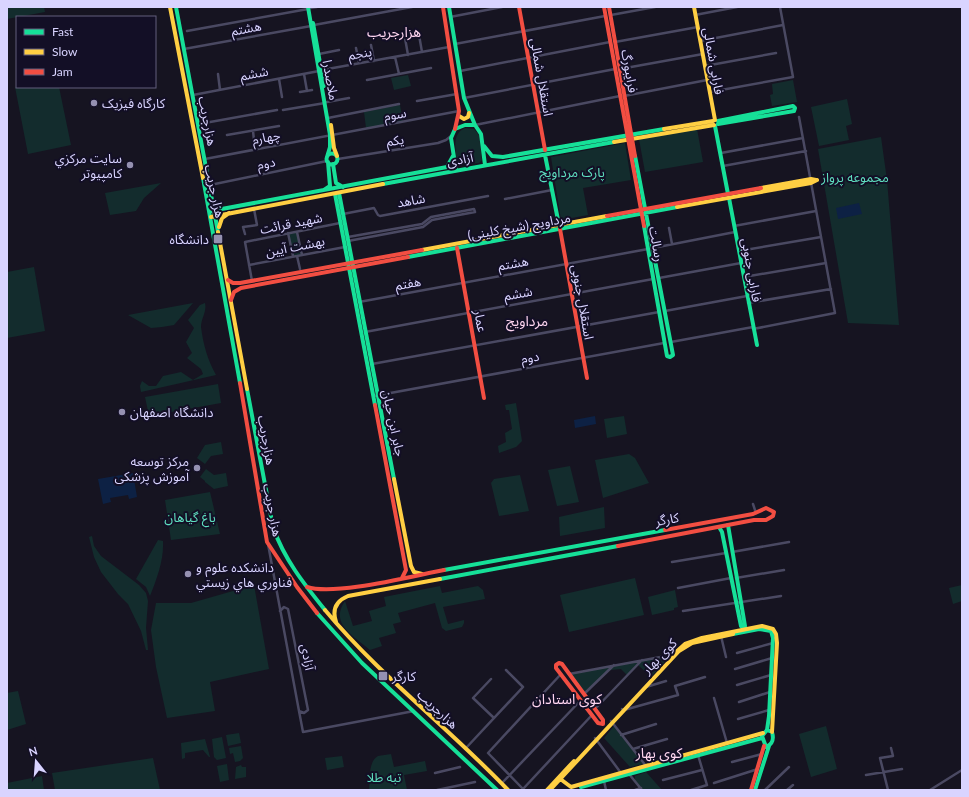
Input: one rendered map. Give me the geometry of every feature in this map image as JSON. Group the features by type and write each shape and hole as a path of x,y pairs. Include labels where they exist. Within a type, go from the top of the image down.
{"main road":[{"name":"هزار جریب","path":"170,7 210,211 268,542 297,587 328,627 362,662 497,790"},
{"name":"هزارجریب","path":"176,7 273,527 281,550 307,587 337,625 485,766 508,790"},
{"path":"443,7 459,113 455,129 452,134 453,156 456,170"},
{"path":"449,7 464,98 474,125 481,134 484,146 485,165"},
{"name":"استقلال شمالی","path":"519,7 545,150"},
{"name":"فرایبورگ","path":"604,7 610,42 618,69 626,129 629,137"},
{"name":"فرایبورگ","path":"609,7 615,42 615,55"},
{"name":"فارابی شمالی","path":"694,7 723,166"},
{"name":"ملاصدرا","path":"309,8 319,54 321,71"},
{"name":"ملاصدرا","path":"313,25 334,148 337,157"},
{"path":"187,99 193,96"},
{"name":"فرایبورگ","path":"622,96 629,124 629,137"},
{"name":"آزادی","path":"484,146 488,153 498,157 629,137 793,109"},
{"path":"459,113 464,119 468,117 469,113"},
{"path":"626,129 619,138 631,146 638,135 629,124"},
{"path":"455,129 465,125 474,125"},
{"name":"ملاصدرا","path":"321,192 330,186 327,160 332,135"},
{"name":"رسالت","path":"629,137 656,279 665,311 673,355 667,356 659,312 656,279"},
{"name":"آزادی","path":"211,217 254,209 344,187 374,184 545,155 619,138"},
{"path":"333,164 327,160 332,153 337,157 333,164 336,183 344,187"},
{"name":"استقلال جنوبی","path":"545,155 587,378"},
{"name":"آزادی","path":"210,211 337,193 447,167 453,156"},
{"name":"فارابی جنوبی","path":"723,166 757,345"},
{"name":"مرداویج (شیخ کلینی)","path":"231,300 234,292 241,288 281,278 817,180"},
{"path":"337,193 348,239 351,265"},
{"path":"337,193 340,223 345,247 351,265"},
{"path":"218,228 222,218 229,213"},
{"name":"مرداویج (شیخ کلینی)","path":"351,265 457,248 559,227"},
{"name":"عمار","path":"457,248 484,398"},
{"name":"جابر ابن حیان","path":"351,265 376,395 406,568"},
{"name":"مرداویج (شیخ کلینی)","path":"228,280 233,283 281,278"},
{"name":"جابر ابن حیان","path":"364,332 372,364 376,395 385,424 411,566"},
{"path":"392,494 398,494"},
{"name":"کارگر","path":"307,587 316,590 328,591 376,584 756,513 771,508 774,512 772,518 348,596 339,601 334,610 337,625"},
{"path":"728,525 745,626 744,630"},
{"path":"719,527 722,532 741,626 744,630"},
{"path":"726,553 732,552"},
{"path":"468,573 466,569 485,564"},
{"path":"399,580 405,574 406,568 410,569 411,566 414,572 425,575"},
{"path":"430,580 455,574 457,572 454,569"},
{"path":"376,584 377,590"},
{"name":"کوی بهار","path":"623,710 681,646 692,641 766,626 773,629 776,634 773,739 767,746"},
{"name":"کوی بهار","path":"744,630 769,629 773,635 773,643"},
{"name":"کوی بهار","path":"550,790 611,722 679,652 688,644 721,635"},
{"path":"762,738 765,731 769,710 773,643"},
{"path":"559,663 562,664 595,709 604,721 603,724 598,724 556,668 556,665 559,663"},
{"path":"570,789 629,774 765,731 772,732"},
{"path":"755,790 767,746 762,738"},
{"path":"570,789 646,766 698,755 762,738"},
{"path":"751,790 767,746"},
{"path":"478,772 485,766"},
{"path":"560,778 570,789"},
{"name":"کوی بهار","path":"547,790 560,778"}],"street":[{"path":"187,31 317,7"},
{"path":"313,25 412,7"},
{"path":"450,17 485,9 502,7"},
{"path":"611,15 655,7"},
{"path":"695,15 737,7"},
{"path":"710,92 793,77 780,7"},
{"path":"455,44 605,16"},
{"name":"هشتم","path":"184,49 313,25"},
{"path":"700,41 783,25"},
{"path":"615,42 698,27"},
{"path":"419,34 422,52"},
{"path":"405,38 408,55"},
{"path":"460,71 610,42"},
{"path":"371,45 374,61"},
{"name":"پنجم","path":"321,71 449,47"},
{"path":"356,48 360,64"},
{"path":"319,54 339,50"},
{"path":"705,66 776,53"},
{"path":"464,98 703,54"},
{"path":"395,57 399,74"},
{"path":"367,80 431,68"},
{"name":"ششم","path":"193,96 321,71"},
{"path":"218,74 220,90"},
{"path":"304,74 307,91"},
{"path":"279,79 282,97"},
{"path":"474,125 707,80"},
{"path":"300,92 312,90"},
{"path":"417,101 457,94"},
{"path":"283,110 349,98"},
{"path":"329,117 399,104"},
{"path":"199,124 277,110"},
{"name":"سوم","path":"332,135 459,113"},
{"path":"671,342 835,313 799,118"},
{"path":"227,136 279,126"},
{"path":"252,131 255,150"},
{"name":"یکم","path":"337,157 438,143 446,140 452,134"},
{"name":"چهارم","path":"205,158 332,135"},
{"path":"721,153 803,138"},
{"path":"723,166 806,151"},
{"name":"دوم","path":"210,185 327,160"},
{"path":"505,199 552,190"},
{"name":"شاهد","path":"343,214 374,208 380,216 488,196"},
{"path":"245,234 243,227 257,225 254,209"},
{"path":"474,209 475,211 432,220 423,227 348,239 422,224 431,217 474,209"},
{"path":"734,226 816,211"},
{"name":"شهید قرائت","path":"249,265 245,242 340,223"},
{"path":"669,228 672,244"},
{"path":"297,232 302,255"},
{"path":"566,264 735,232"},
{"path":"288,233 293,257"},
{"path":"739,251 821,237"},
{"name":"بهشت آیین","path":"249,265 345,247"},
{"path":"297,256 300,269"},
{"path":"571,294 741,263"},
{"path":"744,277 826,263"},
{"name":"هشتم","path":"464,282 566,264"},
{"path":"249,265 252,281"},
{"name":"هفتم","path":"358,302 464,282"},
{"path":"748,303 830,289"},
{"name":"ششم","path":"469,312 571,294"},
{"path":"665,311 747,296"},
{"path":"364,332 469,312"},
{"path":"372,364 659,312"},
{"path":"583,358 665,343"},
{"name":"دوم","path":"480,377 583,358"},
{"path":"376,395 480,377"},
{"path":"753,504 756,513"},
{"name":"آزادی","path":"268,542 303,732 415,711"},
{"path":"732,552 789,542"},
{"path":"672,562 726,553"},
{"path":"736,578 784,570"},
{"path":"678,588 731,578"},
{"path":"684,612 781,596"},
{"name":"آزادی","path":"280,611 284,607 288,609 308,710 304,713 299,711"},
{"path":"721,635 726,657"},
{"path":"737,653 773,643"},
{"path":"569,674 666,656"},
{"path":"735,669 772,658"},
{"path":"595,709 642,660"},
{"path":"584,694 614,665"},
{"path":"466,748 523,687 506,670"},
{"path":"561,674 488,753 523,789 592,715"},
{"path":"738,685 771,675"},
{"path":"623,710 678,696 675,686 705,677"},
{"path":"491,679 473,698 494,718"},
{"path":"646,687 666,681"},
{"path":"740,702 770,692"},
{"path":"714,698 727,743"},
{"path":"502,783 581,700"},
{"path":"738,719 769,710"},
{"path":"611,722 646,766"},
{"path":"621,735 656,724"},
{"path":"596,739 621,773"},
{"path":"633,749 667,739"},
{"path":"888,790 880,758 893,756 891,748"},
{"path":"732,762 763,754"},
{"path":"691,790 707,785 698,755"},
{"path":"435,773 460,767"},
{"path":"765,790 789,767"},
{"path":"866,775 902,768"},
{"path":"714,783 758,769"},
{"path":"663,780 702,770"},
{"path":"930,790 962,770"},
{"path":"629,774 642,789"},
{"path":"604,781 606,790"},
{"path":"437,790 475,782"},
{"path":"787,790 793,785"},
{"path":"635,790 642,789"}],"green space":[{"path":"7,7 44,7 45,12 16,16 16,17 7,19"},
{"path":"408,75 411,86 394,90 391,78"},
{"path":"793,80 797,102 772,106 770,95 773,94 772,84"},
{"path":"15,87 59,88 71,145 28,154"},
{"path":"847,99 852,124 846,126 849,140 819,146 811,107"},
{"path":"400,105 403,121 366,128 364,112"},
{"path":"465,128 474,129 479,135 482,160 479,163 460,165 457,163 455,143 458,134"},
{"path":"697,129 703,162 645,172 639,139"},
{"name":"مجموعه پرواز","path":"881,137 887,180 899,325 848,323 818,149"},
{"name":"پارک مرداویج","path":"625,143 631,180 583,188 588,215 561,220 551,157"},
{"path":"161,183 144,198 136,211 110,215 105,193"},
{"path":"297,232 302,255 293,257 288,233"},
{"path":"34,267 45,331 7,338 7,272"},
{"path":"193,303 174,325 151,328 128,315"},
{"path":"205,303 201,327 208,358 216,375 141,392 140,386 142,381 149,386 156,386 163,376 181,372 193,380 203,374 201,369 187,358 192,353 186,342 194,328 188,320 200,305"},
{"path":"218,384 221,403 149,416 145,397"},
{"path":"516,403 522,441 516,447 499,453 498,446 506,442 505,433 512,429 509,410 506,410 505,405"},
{"path":"624,416 627,434 607,438 604,419"},
{"path":"221,442 223,454 211,456 205,464 197,458 205,445"},
{"path":"629,454 635,458 649,483 603,498 595,460"},
{"path":"570,466 579,502 557,506 548,470"},
{"path":"206,469 214,475 226,473 228,486 214,489 200,477"},
{"path":"520,475 529,511 499,516 491,483 494,479"},
{"name":"باغ گیاهان","path":"210,492 220,534 171,540 165,500"},
{"path":"604,507 605,528 560,536 559,517"},
{"path":"92,536 94,546 101,556 139,585 146,593 148,601 146,628 148,650 146,650 141,631 128,604 101,572 94,557 89,537"},
{"path":"158,540 163,541 161,562 150,596 146,587 136,579"},
{"path":"635,578 644,615 569,632 560,595"},
{"path":"254,585 269,669 210,682 215,711 167,718 156,667 151,630 156,603 191,603"},
{"path":"962,585 962,601 953,604 949,588"},
{"path":"440,586 442,593 478,586 483,590 485,599 443,607 448,624 464,620 462,627 446,631 442,628 435,603 398,613 401,622 393,624 396,633 379,638 382,646 370,650 351,634 342,623 340,616 341,609 345,601 353,626 372,621 369,611 386,606 384,597"},
{"path":"675,590 678,607 674,608 674,610 652,615 648,597"},
{"path":"672,654 651,677 638,665 627,675 621,669 610,670 584,694 569,674"},
{"path":"18,691 26,724 7,730 7,693"},
{"path":"614,726 643,764 630,767 604,738"},
{"path":"826,726 837,769 811,777 799,734"},
{"path":"239,733 241,743 228,746 226,735"},
{"path":"222,737 226,758 217,760 214,757 212,739"},
{"path":"205,739 210,757 203,750 185,753 185,758 182,759 181,743"},
{"path":"241,746 243,758 240,761 235,762 233,753 230,754 229,748"},
{"name":"تبه طلا","path":"391,754 394,767 425,761 427,771 404,775 407,790 369,790 370,772 373,762 378,756"},
{"path":"342,756 344,767 327,770 325,758"},
{"path":"153,758 160,790 55,790 52,773"},
{"path":"227,764 229,780 220,782 217,766"},
{"path":"241,765 242,767 246,767 246,777 235,779 236,767"},
{"path":"646,772 662,790 641,790 635,781 635,776"},
{"path":"42,776 44,790 7,790 7,783"}],"water":[{"path":"859,203 862,214 838,219 836,208"},
{"path":"595,416 596,424 575,428 574,420"},
{"path":"133,473 137,497 129,499 128,495 110,498 111,502 103,504 98,479"}],"traffic: fast":[{"path":"176,7 218,232"},
{"path":"308,7 330,135 330,147 327,157"},
{"path":"449,7 464,98 475,125"},
{"path":"313,23 324,86"},
{"path":"718,121 793,106 795,108 794,111 718,124"},
{"path":"456,170 451,138 455,129 465,125 475,125 481,134 485,165"},
{"path":"715,126 728,194"},
{"path":"484,146 492,156 503,157 664,129"},
{"path":"383,184 614,142"},
{"path":"332,153 336,155 338,159 336,163 332,165 328,163 326,159 328,155 332,153"},
{"path":"545,155 559,225"},
{"path":"211,211 447,167 453,156"},
{"path":"635,156 673,355 670,357 667,356 644,226"},
{"path":"324,190 330,186 328,162"},
{"path":"333,164 336,183 343,187"},
{"path":"203,178 240,383"},
{"path":"339,193 394,479"},
{"path":"335,194 375,405"},
{"path":"729,198 757,345"},
{"path":"408,257 677,207"},
{"path":"247,389 273,527 283,550 302,581 325,610"},
{"path":"728,525 745,626 744,630"},
{"path":"719,527 722,532 741,626 744,629"},
{"path":"444,570 665,530"},
{"path":"440,579 618,546"},
{"path":"317,613 362,663 497,790"},
{"path":"733,634 759,629 771,631 773,638 769,716 767,730 762,736 766,747 772,743 773,739 772,732 767,730"},
{"path":"581,787 762,738"},
{"path":"755,790 769,746"}],"traffic: slow":[{"path":"170,7 203,178"},
{"path":"694,7 715,120"},
{"path":"459,116 464,119 468,117 469,113"},
{"path":"664,129 713,121"},
{"path":"331,125 334,148 337,156"},
{"path":"614,142 714,125"},
{"path":"761,188 811,179 816,180"},
{"path":"677,207 811,183 817,180"},
{"path":"211,217 383,184"},
{"path":"219,227 222,218 229,213"},
{"path":"422,250 607,216"},
{"path":"218,232 247,389"},
{"path":"394,479 411,566 414,572 422,574"},
{"path":"336,622 334,614 336,606 340,600 348,596 440,579"},
{"path":"325,610 368,657 508,790"},
{"path":"675,653 685,644 702,638 762,626 773,629 776,634 777,643 772,732"},
{"path":"550,790 679,651 692,643 733,634"},
{"path":"559,778 571,787 763,733"},
{"path":"547,790 574,761"}],"traffic: jam":[{"path":"443,7 459,111 455,129"},
{"path":"519,7 545,150"},
{"path":"604,7 644,226"},
{"path":"609,7 635,156"},
{"path":"607,216 761,188"},
{"path":"560,229 587,378"},
{"path":"457,248 484,398"},
{"path":"228,280 233,283 240,283 422,250"},
{"path":"231,300 234,292 241,288 408,257"},
{"path":"240,383 267,542 297,587 317,613"},
{"path":"375,405 406,570 402,578"},
{"path":"618,546 754,520 766,520 773,516 774,512 766,508 753,514 665,530"},
{"path":"307,587 320,589 354,587 444,570"},
{"path":"559,663 562,664 603,720 603,724 598,723 556,668 556,665 559,663"},
{"path":"751,790 764,746"}],"place":[{"name":"کارگاه فیزیک","path":"94,103"},
{"name":"سايت مرکزي کامپيوتر","path":"130,165"},
{"name":"دانشگاه","path":"218,239"},
{"name":"دانشگاه اصفهان","path":"122,412"},
{"name":"مرکز توسعه آموزش پزشکی","path":"197,468"},
{"name":"دانشکده علوم و فناوري هاي زيستي","path":"188,574"},
{"name":"کارگر","path":"383,676"}],"district":[{"name":"هزارجریب","path":"394,32"},
{"name":"مرداویج","path":"527,321"},
{"name":"کوی استادان","path":"567,699"},
{"name":"کوی بهار","path":"659,753"}]}
